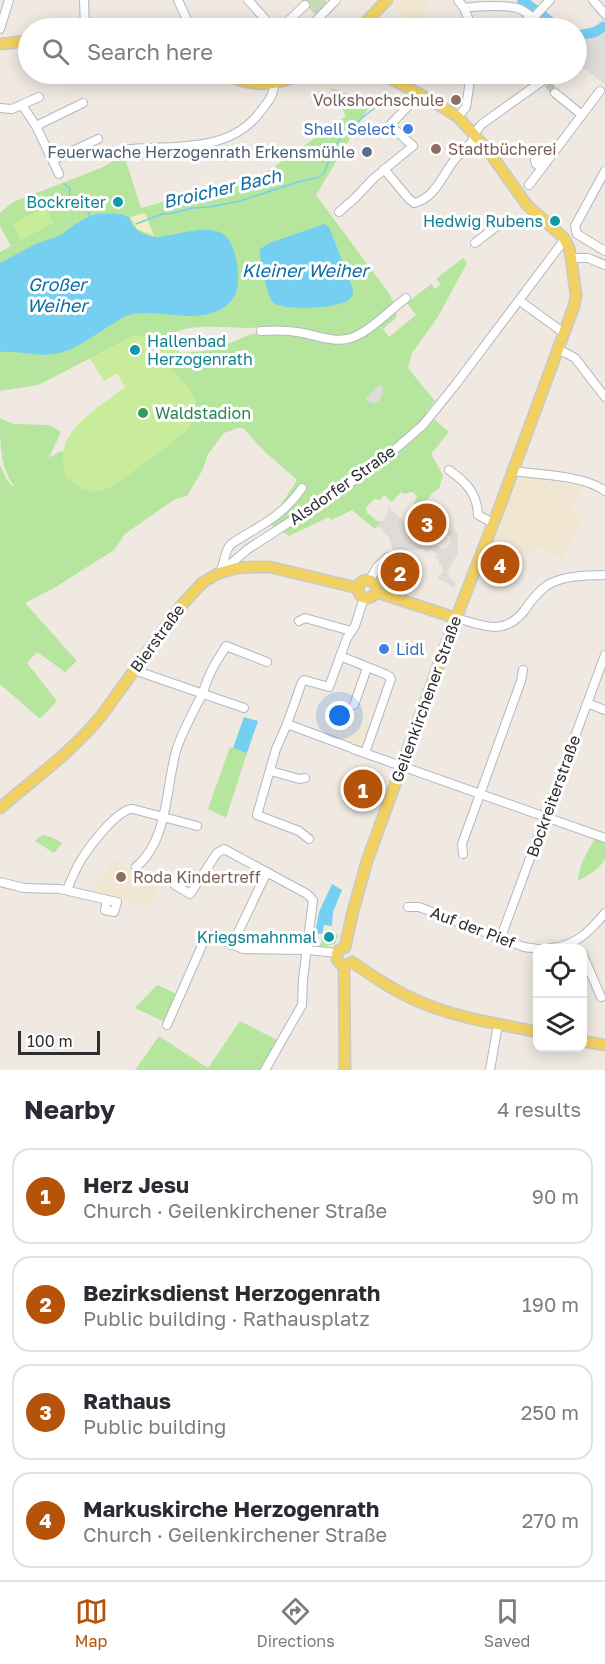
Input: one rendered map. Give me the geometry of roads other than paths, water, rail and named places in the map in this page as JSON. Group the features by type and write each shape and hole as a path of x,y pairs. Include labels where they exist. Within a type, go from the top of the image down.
{"main road":[{"path":"370,18 387,0"},
{"path":"0,38 18,39"},
{"path":"0,44 18,42"},
{"path":"401,84 458,117 474,134 527,206 565,239"},
{"name":"Geilenkirchener Straße","path":"341,950 363,872 575,301 571,258 565,239"},
{"name":"Bierstraße","path":"1,805 81,739 102,715 186,600 202,583 219,573 237,568 270,567 361,593"},
{"path":"370,580 376,586 376,592 372,597 361,593 361,582 370,580"},
{"path":"376,592 456,618"},
{"path":"345,1070 348,964 355,957 353,951 341,950 337,960 348,964 421,1003 447,1012 533,1031"},
{"path":"587,1042 605,1045"}],"street":[{"path":"0,29 9,0"},
{"path":"84,0 85,18"},
{"path":"178,0 186,18"},
{"path":"248,0 264,18"},
{"path":"319,18 336,0"},
{"path":"458,0 468,18"},
{"path":"530,18 550,0"},
{"path":"593,0 605,14"},
{"path":"290,18 305,5"},
{"path":"464,8 480,6 518,8 535,14 538,18"},
{"path":"125,150 196,146 217,142 235,135 256,119 269,102 274,84"},
{"path":"458,117 466,107 469,84"},
{"path":"384,169 409,199 418,202 436,188 453,161 470,144 482,124 541,84"},
{"path":"529,185 600,91"},
{"path":"339,212 384,169 413,146 390,125 418,93"},
{"path":"555,93 582,115"},
{"path":"0,108 8,110 39,97"},
{"path":"36,126 83,103"},
{"path":"22,105 36,126 59,174"},
{"path":"52,160 98,139"},
{"path":"605,171 575,226 577,234 605,251"},
{"path":"475,243 506,219"},
{"name":"Alsdorfer Straße","path":"219,573 248,549 359,477 423,425 520,301 565,239"},
{"path":"571,258 588,258 605,265"},
{"path":"261,331 291,331 324,339 346,339 366,331 406,298"},
{"path":"520,301 564,333"},
{"path":"558,349 575,358 605,396"},
{"path":"449,470 472,490 478,506 478,515 493,523"},
{"path":"513,471 581,480 605,491"},
{"path":"219,573 225,562 225,552 231,544 282,512 302,488"},
{"path":"370,580 377,567 385,560 382,573 385,584 407,603"},
{"path":"456,618 500,628 519,617 537,594 548,585 565,579 605,575"},
{"path":"309,838 299,831 257,815 276,749 302,682 310,681 329,687 340,656 355,626 361,593"},
{"path":"299,621 304,618 351,632"},
{"path":"136,867 144,860 150,849 163,817 176,751 210,673 226,646 267,662"},
{"name":"Bockreiterstraße","path":"501,937 605,655"},
{"path":"340,656 390,676 391,682 365,753"},
{"path":"354,705 367,668"},
{"path":"134,670 244,708"},
{"path":"463,854 462,844 523,670"},
{"path":"587,703 605,710"},
{"path":"287,724 605,838"},
{"path":"271,771 299,779 305,778"},
{"path":"67,890 90,848 125,810 133,809 197,826"},
{"path":"175,885 193,897 217,853 222,849 307,894 313,900 302,1005 265,1070"},
{"path":"232,945 267,872"},
{"path":"0,882 24,888 67,890 107,900"},
{"name":"Auf der Pief","path":"408,907 418,907 533,948"},
{"path":"580,944 605,913"},
{"path":"167,1025 207,934 250,950 341,950"},
{"path":"587,965 601,997"},
{"path":"490,1070 498,1024"}],"water":[{"name":"Großer Weiher","path":"96,214 125,215 136,229 153,237 199,230 216,231 223,234 232,245 237,261 238,279 235,296 221,309 209,314 185,316 149,313 126,316 83,343 63,352 39,355 0,352 0,263 36,244 61,235 74,225"},
{"name":"Kleiner Weiher","path":"324,224 329,227 353,289 351,298 337,305 314,308 280,306 274,303 264,278 260,249 270,243"},
{"path":"244,717 258,721 247,753 233,748"},
{"path":"332,884 342,890 333,912 332,926 324,925 322,934 315,933 319,912"}],"waterway":[{"path":"522,0 546,18"},
{"path":"587,34 603,27"},
{"name":"Broicher Bach","path":"136,224 162,214 240,201 317,178 324,173 331,155 346,131 383,101"},
{"path":"64,184 70,188 69,199 83,206"},
{"path":"87,209 90,216"}],"tunnel":[{"path":"548,84 555,93"}],"place":[{"name":"Volkshochschule","path":"456,100"},
{"name":"Shell Select","path":"408,129"},
{"name":"Stadtbücherei","path":"436,149"},
{"name":"Feuerwache Herzogenrath Erkensmühle","path":"367,152"},
{"name":"Bockreiter","path":"118,202"},
{"name":"Hedwig Rubens","path":"555,221"},
{"name":"Hallenbad Herzogenrath","path":"135,350"},
{"name":"Waldstadion","path":"143,413"},
{"name":"Rathaus","path":"427,523"},
{"name":"Markuskirche Herzogenrath","path":"500,564"},
{"name":"Bezirksdienst Herzogenrath","path":"400,572"},
{"name":"Lidl","path":"384,649"},
{"name":"Herz Jesu","path":"363,789"},
{"name":"Roda Kindertreff","path":"121,877"},
{"name":"Kriegsmahnmal","path":"329,937"}]}
